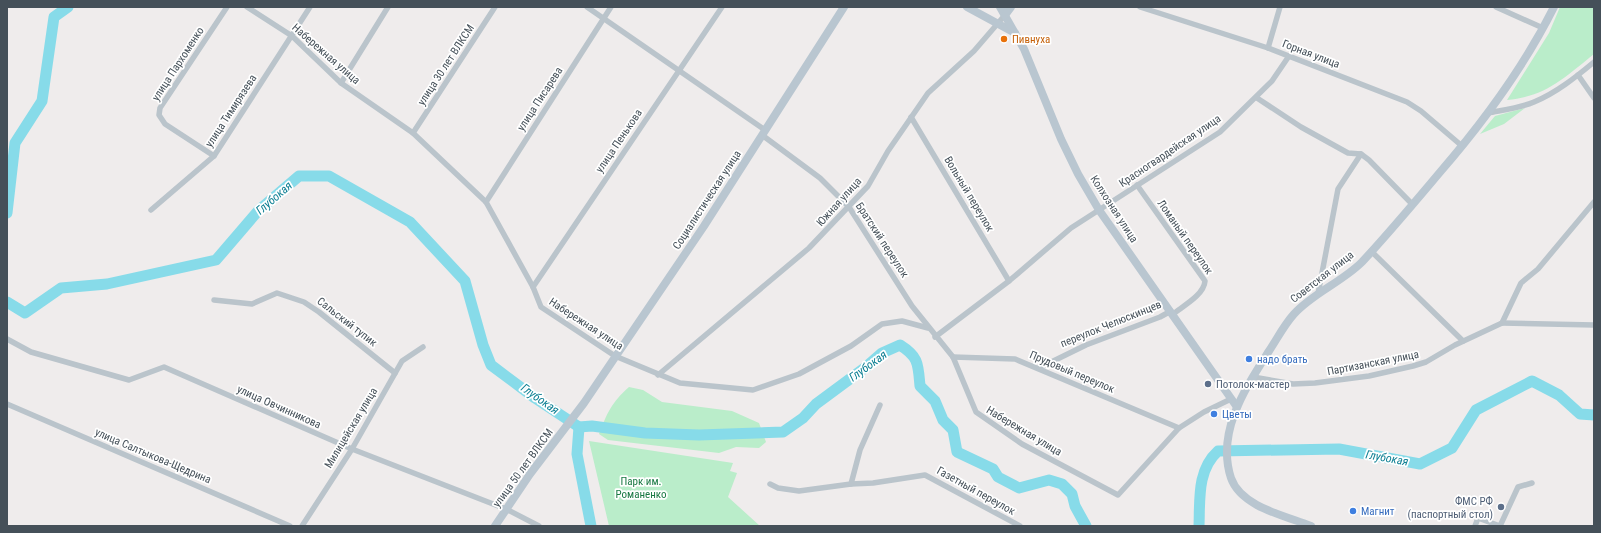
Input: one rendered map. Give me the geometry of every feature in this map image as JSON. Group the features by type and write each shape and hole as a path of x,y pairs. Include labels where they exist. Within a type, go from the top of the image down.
{"street":[{"name":"улица Пархоменко","path":"214,156 165,124 159,115 160,108 227,7"},
{"name":"Набережная улица","path":"247,7 292,36 342,83 413,133 486,202 533,287 541,307 615,356 658,375 691,385 753,390 761,389 799,374 851,346 882,324 902,321 928,328"},
{"name":"улица Тимирязева","path":"151,210 214,156 310,7"},
{"path":"342,83 388,7"},
{"name":"улица 30 лет ВЛКСМ","path":"413,133 495,7"},
{"name":"Братский переулок","path":"587,7 764,132 820,178 849,207 912,306 935,337"},
{"name":"улица Писарева","path":"486,202 611,7"},
{"name":"улица Пенькова","path":"533,287 722,7"},
{"name":"Социалистическая улица","path":"584,403 704,226 844,7"},
{"path":"967,7 1016,33"},
{"name":"Колхозная улица","path":"1000,7 1024,49 1078,174 1099,210 1172,312 1237,407"},
{"path":"1005,15 1011,7"},
{"name":"Горная улица","path":"1140,7 1268,48 1407,102 1421,111 1462,146"},
{"path":"1268,48 1280,7"},
{"path":"1496,7 1543,28"},
{"name":"Советская улица","path":"1311,526 1248,500 1240,493 1232,480 1227,461 1227,439 1237,407 1253,377 1294,314 1356,266 1371,251 1462,146 1488,113 1519,69 1554,7"},
{"name":"Южная улица","path":"658,375 810,248 868,186 911,117 928,93 974,51 999,24 1005,15"},
{"name":"Красногвардейская улица","path":"935,337 1009,281 1071,228 1220,132 1257,98 1272,81 1289,56"},
{"path":"1488,113 1532,103 1578,75 1594,62"},
{"path":"1578,75 1594,98"},
{"path":"1257,98 1301,127 1342,150 1348,153 1361,154 1370,160 1412,204"},
{"name":"Вольный переулок","path":"911,117 1009,281"},
{"path":"1318,294 1338,189 1361,154"},
{"name":"Ломаный переулок","path":"1137,185 1205,281 1205,285 1196,296 1172,312"},
{"path":"1594,202 1538,269 1520,283 1502,323 1594,324"},
{"path":"1371,251 1462,341"},
{"name":"Сальский тупик","path":"214,300 252,304 277,293 304,302 319,312 395,373"},
{"name":"переулок Челюскинцев","path":"1039,368 1066,353 1172,312"},
{"name":"Партизанская улица","path":"1253,377 1293,384 1316,384 1369,376 1426,362 1462,341 1502,323"},
{"name":"Набережная улица","path":"935,337 953,357 972,405 981,417 1022,444 1118,495 1179,428"},
{"name":"улица Овчинникова","path":"7,339 31,352 129,380 164,367 352,449 506,509 539,526"},
{"name":"Милицейская улица","path":"302,526 352,449 402,361 423,347"},
{"name":"Прудовый переулок","path":"953,357 1009,358 1039,368 1179,428"},
{"path":"1179,428 1198,415 1231,399"},
{"name":"улица 50 лет ВЛКСМ","path":"495,526 530,474 584,403"},
{"name":"улица Салтыкова-Щедрина","path":"7,404 290,526"},
{"path":"851,484 860,450 880,405"},
{"name":"Газетный переулок","path":"770,484 778,488 799,491 851,484 873,483 925,475 1020,526"},
{"path":"1475,526 1478,518 1500,526 1518,488 1532,483"}],"green space":[{"path":"1560,7 1594,7 1594,54 1564,78 1544,90 1521,98 1507,100 1549,33"},
{"path":"1525,108 1504,124 1480,134 1495,116"},
{"path":"629,387 643,390 662,402 732,411 759,423 766,442 759,448 736,447 719,453 608,440 599,434 614,403"},
{"name":"Парк им. Романенко","path":"589,441 733,463 730,471 737,473 728,497 760,526 609,526"}],"waterway":[{"name":"Глубокая","path":"7,213 15,143 42,101 54,17 68,7"},
{"name":"Глубокая","path":"7,302 25,313 61,288 107,284 216,260 258,211 299,176 329,176 410,222 465,281 483,345 491,365 535,398 579,427 592,426 645,433 699,435 783,432 803,418 816,404 866,367 882,353 900,345 914,357 918,367 920,386 935,401 943,420 953,430 957,452 993,469 998,477 1019,488 1049,480 1062,484 1072,494 1075,506 1086,526"},
{"name":"Глубокая","path":"1199,526 1200,495 1203,476 1206,467 1218,451 1339,449 1420,464 1452,448 1476,410 1532,381 1559,395 1580,414 1594,415"},
{"path":"579,427 577,454 591,526"}],"place":[{"name":"Пивнуха","path":"1004,39"},
{"name":"надо брать","path":"1249,359"},
{"name":"Потолок-мастер","path":"1208,384"},
{"name":"Цветы","path":"1214,414"},
{"name":"ФМС РФ (паспортный стол)","path":"1501,507"},
{"name":"Магнит","path":"1353,511"}]}
